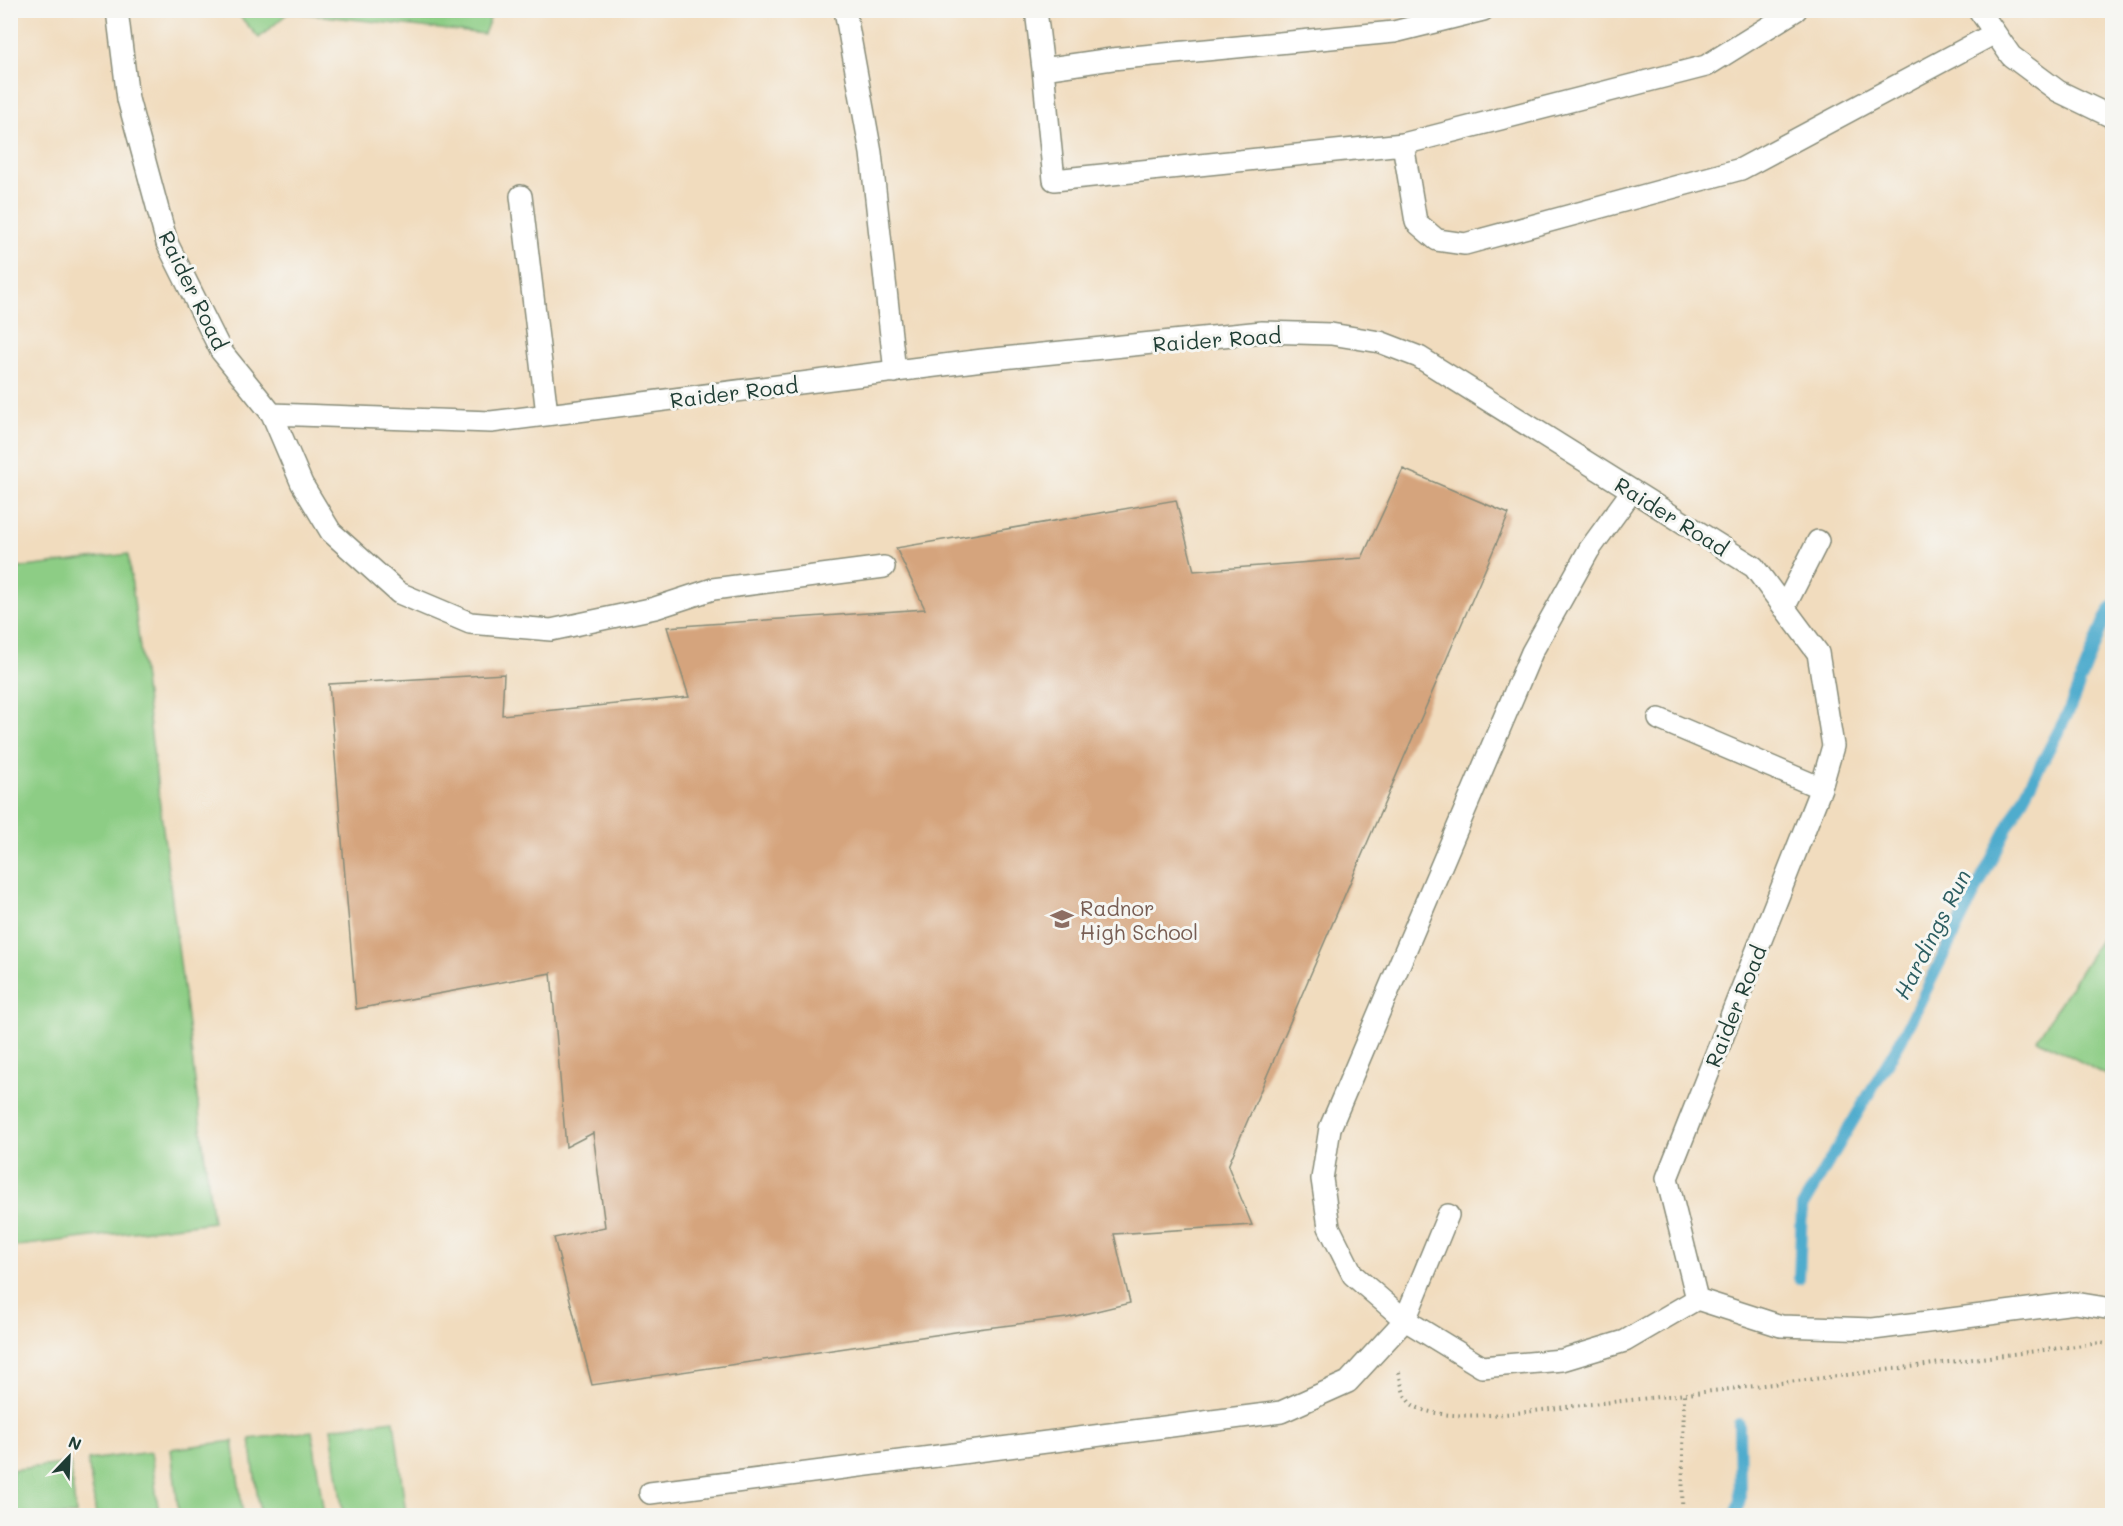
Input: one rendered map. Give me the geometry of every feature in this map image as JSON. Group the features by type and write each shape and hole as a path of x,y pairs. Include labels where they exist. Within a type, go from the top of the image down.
{"lane":[{"name":"Raider Road","path":"117,10 128,99 167,243 221,351 272,414 491,422 895,372 1262,332 1331,334 1380,342 1419,357 1754,567 1818,653 1833,746 1821,788 1667,1178 1697,1299"},
{"path":"845,10 871,153 895,372"},
{"path":"1035,10 1054,180 1403,144 1706,66 1797,10"},
{"path":"1043,69 1112,59 1394,32 1483,10"},
{"path":"1980,10 2011,56 2058,91 2112,117"},
{"path":"1403,144 1416,222 1437,240 1465,244 1741,169 1995,33"},
{"path":"521,196 547,414"},
{"path":"272,414 302,484 332,532 399,592 470,623 551,630 655,608 713,589 884,567"},
{"path":"1632,491 1589,550 1532,652 1330,1128 1323,1179 1329,1227 1353,1275 1405,1320 1482,1367 1562,1360 1624,1341 1697,1299 1781,1326 1873,1329 2075,1303 2112,1309"},
{"path":"1784,608 1818,541"},
{"path":"1659,719 1821,788"},
{"path":"650,1493 1281,1412 1348,1382 1405,1320 1448,1215"}],"path":[{"path":"1399,1372 1403,1394 1416,1407 1444,1413 1479,1415 1683,1394 2088,1344 2112,1345"},
{"path":"1682,1515 1683,1394"}],"green space":[{"path":"235,11 493,11 484,34 289,12 259,38"},
{"path":"128,554 213,1222 11,1247 11,569"},
{"path":"2112,921 2112,1078 2037,1039"},
{"path":"394,1420 406,1515 343,1515 331,1428"},
{"path":"312,1431 324,1515 260,1515 250,1439"},
{"path":"233,1441 243,1515 179,1515 171,1449"},
{"path":"151,1452 159,1515 96,1515 88,1460"},
{"path":"70,1463 76,1515 13,1515 11,1470"}],"building":[{"name":"Radnor High School","path":"1403,469 1509,514 1228,1166 1252,1225 1114,1234 1130,1303 1067,1318 969,1330 592,1385 554,1238 605,1227 593,1133 566,1147 551,973 356,1009 329,684 504,674 502,715 689,697 667,627 925,609 896,548 1176,500 1194,571 1362,558"}],"waterway":[{"name":"Hardings Run","path":"1799,1278 1802,1207 1901,1040 2003,836 2068,713 2104,621 2112,607"},
{"name":"Hardings Run","path":"1735,1516 1740,1500 1739,1424"}],"place":[{"name":"Radnor High School","path":"1062,919"}]}
